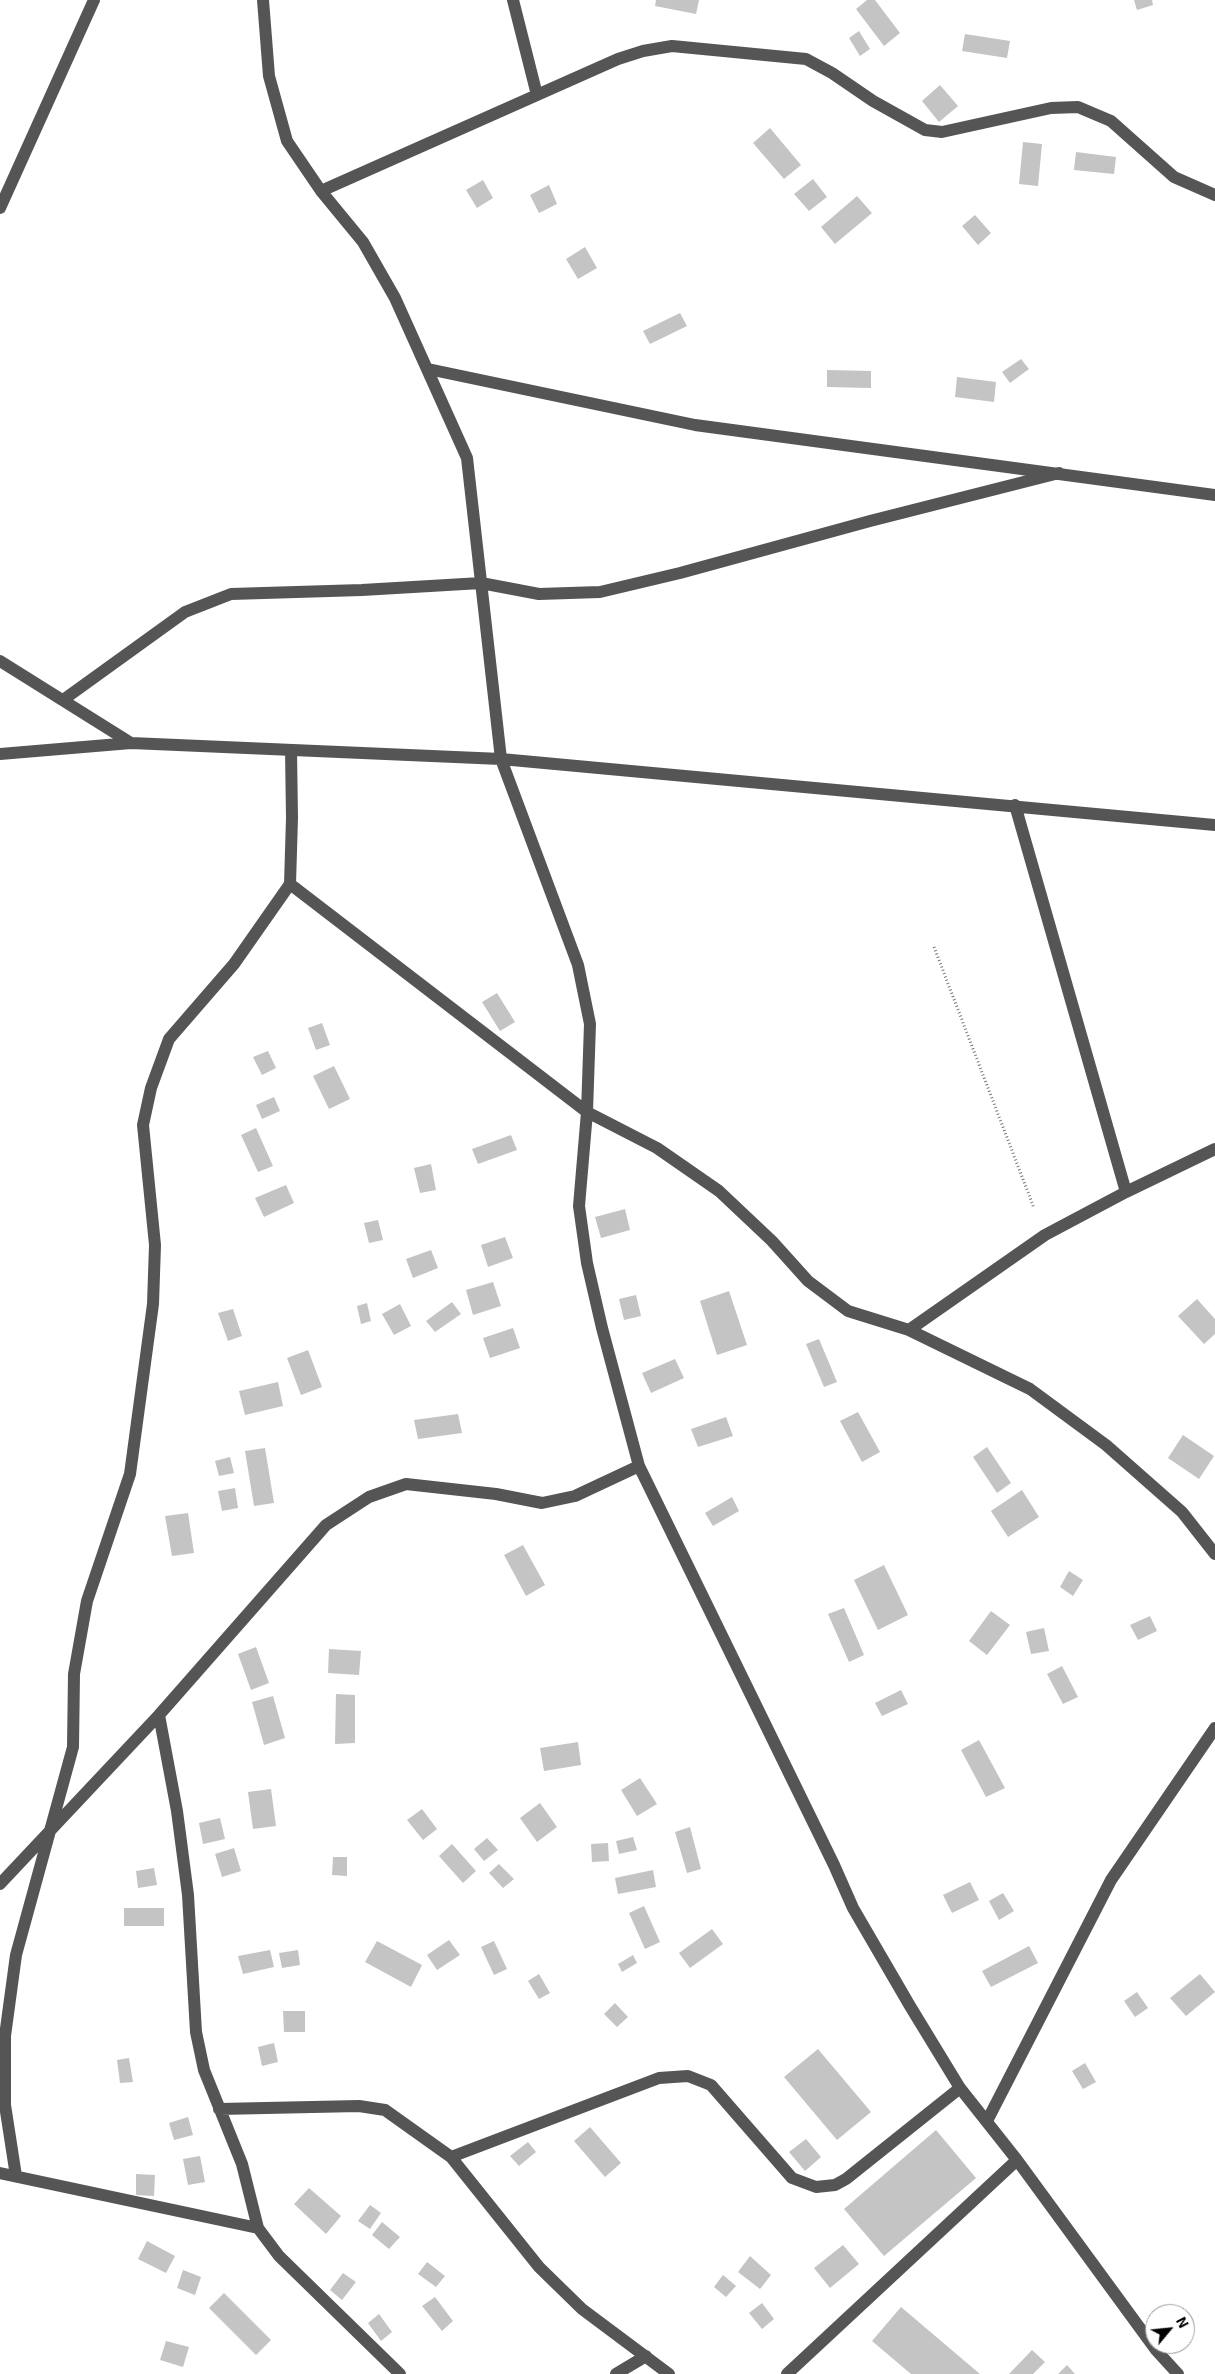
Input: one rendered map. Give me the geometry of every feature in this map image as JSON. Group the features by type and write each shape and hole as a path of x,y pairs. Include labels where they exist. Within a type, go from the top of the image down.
{"street":[{"path":"0,208 94,0"},
{"path":"264,0 268,76 287,141 321,191 363,242 396,298 467,458 501,758 578,965 590,1024 587,1112 579,1206 587,1263 602,1328 640,1466 830,1856 852,1908 960,2088 1017,2160 1156,2350 1178,2374"},
{"path":"513,0 537,95"},
{"path":"321,191 618,59 643,51 672,46 806,59 873,102 925,130 942,132 1051,108 1078,107 1111,121 1174,177 1215,195"},
{"path":"428,369 694,425 1215,495"},
{"path":"62,700 185,612 231,594 362,590 481,583 539,594 600,592 680,573 870,521 1059,474"},
{"path":"0,661 131,743"},
{"path":"0,754 131,743 501,758 1215,825"},
{"path":"16,2176 5,2106 5,2036 16,1954 73,1747 74,1674 87,1601 130,1474 153,1304 155,1245 143,1125 151,1088 169,1039 234,964 290,884 291,750"},
{"path":"1015,805 1126,1192"},
{"path":"290,884 587,1112 657,1148 719,1191 772,1242 808,1281 848,1310 909,1330 1030,1389 1106,1445 1182,1512 1215,1554"},
{"path":"909,1330 1045,1235 1215,1148"},
{"path":"0,1884 159,1715 326,1524 368,1497 406,1484 496,1494 542,1504 575,1496 640,1466"},
{"path":"159,1715 177,1811 188,1895 196,2032 204,2070 242,2164 258,2228 279,2256 400,2374"},
{"path":"987,2121 1111,1880 1215,1728"},
{"path":"450,2157 659,2078 688,2076 711,2084 792,2178 816,2187 834,2185 846,2179 960,2088"},
{"path":"219,2109 359,2106 385,2110 450,2157 539,2267 582,2309 669,2374"},
{"path":"787,2374 1017,2160"},
{"path":"0,2173 258,2228"},
{"path":"616,2374 646,2356"}],"path":[{"path":"934,947 1045,1235"}],"building":[{"path":"656,0 699,0 696,14 655,6"},
{"path":"867,0 875,0 900,33 884,46 856,9"},
{"path":"1134,0 1152,0 1153,5 1137,10"},
{"path":"859,31 870,49 860,56 849,38"},
{"path":"965,34 1010,41 1007,58 962,51"},
{"path":"940,85 958,106 939,122 922,101"},
{"path":"770,128 801,165 784,179 753,143"},
{"path":"1023,142 1042,144 1038,186 1019,184"},
{"path":"1076,152 1116,157 1114,174 1074,170"},
{"path":"813,179 827,197 809,211 794,194"},
{"path":"483,180 493,198 477,208 466,190"},
{"path":"549,185 557,204 539,213 530,195"},
{"path":"857,196 872,213 835,244 821,227"},
{"path":"975,215 991,233 978,245 962,226"},
{"path":"585,247 597,268 578,279 566,259"},
{"path":"680,313 687,326 650,344 643,331"},
{"path":"1021,359 1029,369 1010,383 1002,372"},
{"path":"827,370 871,371 871,388 827,387"},
{"path":"957,377 996,382 994,402 955,397"},
{"path":"497,993 515,1022 500,1031 482,1002"},
{"path":"322,1023 330,1045 316,1050 308,1028"},
{"path":"268,1051 276,1068 262,1075 253,1057"},
{"path":"334,1066 350,1099 329,1109 313,1076"},
{"path":"274,1097 280,1111 262,1119 256,1105"},
{"path":"256,1128 273,1166 258,1172 241,1135"},
{"path":"511,1135 517,1150 478,1164 472,1149"},
{"path":"431,1164 436,1190 420,1193 414,1168"},
{"path":"286,1185 294,1203 264,1217 255,1198"},
{"path":"625,1209 630,1230 601,1238 595,1217"},
{"path":"378,1220 383,1240 369,1243 364,1223"},
{"path":"505,1237 513,1258 488,1267 481,1245"},
{"path":"431,1250 438,1268 413,1278 406,1259"},
{"path":"493,1282 501,1306 473,1315 466,1290"},
{"path":"729,1291 747,1345 717,1355 700,1301"},
{"path":"636,1295 641,1316 624,1320 619,1299"},
{"path":"1197,1299 1215,1319 1215,1334 1204,1344 1178,1316"},
{"path":"452,1302 461,1314 435,1332 426,1321"},
{"path":"367,1303 371,1321 361,1324 357,1306"},
{"path":"400,1304 411,1326 394,1335 382,1314"},
{"path":"233,1309 242,1336 228,1341 218,1313"},
{"path":"513,1328 520,1348 490,1358 483,1338"},
{"path":"819,1339 837,1382 824,1387 806,1344"},
{"path":"308,1350 322,1387 301,1395 287,1358"},
{"path":"675,1359 684,1378 651,1393 642,1373"},
{"path":"278,1382 283,1406 245,1415 239,1391"},
{"path":"858,1412 880,1452 862,1462 840,1421"},
{"path":"458,1414 462,1433 418,1439 414,1420"},
{"path":"726,1417 733,1436 698,1447 691,1429"},
{"path":"1183,1435 1214,1456 1199,1479 1168,1458"},
{"path":"987,1447 1011,1483 997,1493 973,1457"},
{"path":"265,1448 274,1503 254,1506 245,1451"},
{"path":"230,1457 234,1473 219,1476 215,1461"},
{"path":"235,1488 238,1508 222,1511 218,1491"},
{"path":"1022,1490 1039,1517 1008,1537 991,1511"},
{"path":"732,1497 739,1511 713,1526 705,1513"},
{"path":"188,1513 194,1553 172,1556 165,1516"},
{"path":"523,1545 545,1585 526,1596 504,1555"},
{"path":"884,1565 908,1615 878,1630 854,1580"},
{"path":"1069,1571 1083,1580 1073,1596 1060,1587"},
{"path":"844,1608 864,1655 849,1662 828,1614"},
{"path":"991,1611 1010,1625 987,1655 969,1641"},
{"path":"1150,1616 1157,1631 1138,1640 1130,1625"},
{"path":"1044,1628 1049,1651 1031,1654 1026,1632"},
{"path":"256,1647 269,1683 251,1690 238,1654"},
{"path":"329,1649 361,1651 359,1675 328,1673"},
{"path":"1062,1666 1078,1697 1063,1704 1047,1674"},
{"path":"901,1690 908,1704 882,1716 875,1703"},
{"path":"336,1694 355,1695 355,1743 335,1744"},
{"path":"273,1696 285,1738 264,1745 252,1702"},
{"path":"979,1740 1005,1788 986,1797 961,1750"},
{"path":"578,1742 581,1765 544,1771 540,1748"},
{"path":"640,1778 657,1804 637,1816 621,1790"},
{"path":"271,1789 276,1826 253,1829 248,1792"},
{"path":"540,1803 557,1827 537,1842 520,1818"},
{"path":"422,1809 437,1829 423,1840 407,1820"},
{"path":"220,1818 225,1839 203,1844 199,1823"},
{"path":"690,1827 701,1869 687,1873 675,1832"},
{"path":"633,1837 637,1850 619,1854 616,1841"},
{"path":"487,1838 498,1850 484,1861 474,1849"},
{"path":"608,1843 609,1861 592,1862 591,1844"},
{"path":"452,1844 476,1871 463,1883 439,1856"},
{"path":"234,1848 241,1871 222,1877 215,1854"},
{"path":"333,1857 347,1857 347,1876 332,1875"},
{"path":"499,1864 514,1879 503,1888 489,1873"},
{"path":"154,1868 157,1885 138,1888 136,1871"},
{"path":"653,1870 656,1887 618,1894 615,1878"},
{"path":"970,1882 979,1900 952,1913 943,1895"},
{"path":"1003,1893 1014,1911 999,1920 989,1901"},
{"path":"644,1906 660,1942 645,1949 629,1913"},
{"path":"124,1908 164,1908 164,1926 124,1926"},
{"path":"712,1929 723,1944 690,1968 679,1953"},
{"path":"449,1940 460,1955 437,1970 427,1955"},
{"path":"377,1941 422,1965 411,1987 365,1962"},
{"path":"494,1941 507,1969 494,1975 481,1947"},
{"path":"1029,1946 1038,1963 991,1987 982,1971"},
{"path":"270,1950 274,1967 243,1974 238,1956"},
{"path":"298,1950 300,1965 282,1968 279,1953"},
{"path":"633,1955 637,1963 622,1972 618,1964"},
{"path":"539,1974 550,1993 539,1999 528,1981"},
{"path":"1200,1974 1215,1992 1186,2016 1170,1998"},
{"path":"1137,1992 1148,2008 1135,2017 1124,2001"},
{"path":"615,2003 628,2017 617,2027 604,2014"},
{"path":"283,2011 305,2011 305,2032 284,2032"},
{"path":"274,2043 278,2062 262,2066 258,2047"},
{"path":"818,2049 871,2112 837,2140 784,2077"},
{"path":"129,2058 133,2082 120,2083 117,2060"},
{"path":"1085,2063 1096,2082 1083,2089 1072,2071"},
{"path":"188,2117 193,2135 174,2140 169,2123"},
{"path":"590,2127 621,2163 605,2177 574,2141"},
{"path":"936,2130 976,2178 884,2256 844,2209"},
{"path":"806,2139 821,2157 805,2171 789,2152"},
{"path":"528,2142 536,2152 519,2166 510,2156"},
{"path":"200,2156 205,2182 188,2185 183,2159"},
{"path":"136,2174 155,2175 154,2196 136,2195"},
{"path":"309,2188 341,2216 326,2234 294,2204"},
{"path":"370,2205 381,2213 370,2229 358,2221"},
{"path":"382,2222 400,2237 389,2249 372,2235"},
{"path":"147,2241 175,2256 166,2273 138,2259"},
{"path":"843,2245 859,2264 830,2288 814,2268"},
{"path":"750,2256 771,2275 760,2289 738,2272"},
{"path":"427,2262 445,2276 436,2287 418,2274"},
{"path":"183,2270 201,2277 195,2295 177,2288"},
{"path":"343,2273 356,2282 342,2300 330,2290"},
{"path":"723,2275 736,2286 726,2297 714,2287"},
{"path":"224,2293 271,2340 256,2355 209,2308"},
{"path":"435,2297 453,2321 442,2331 422,2306"},
{"path":"762,2303 774,2319 762,2329 749,2313"},
{"path":"901,2307 980,2374 911,2374 872,2341"},
{"path":"379,2314 392,2332 381,2341 368,2323"},
{"path":"166,2341 189,2347 183,2367 160,2360"},
{"path":"1032,2350 1045,2362 1033,2374 1009,2374"},
{"path":"1067,2365 1075,2374 1058,2374"}]}
